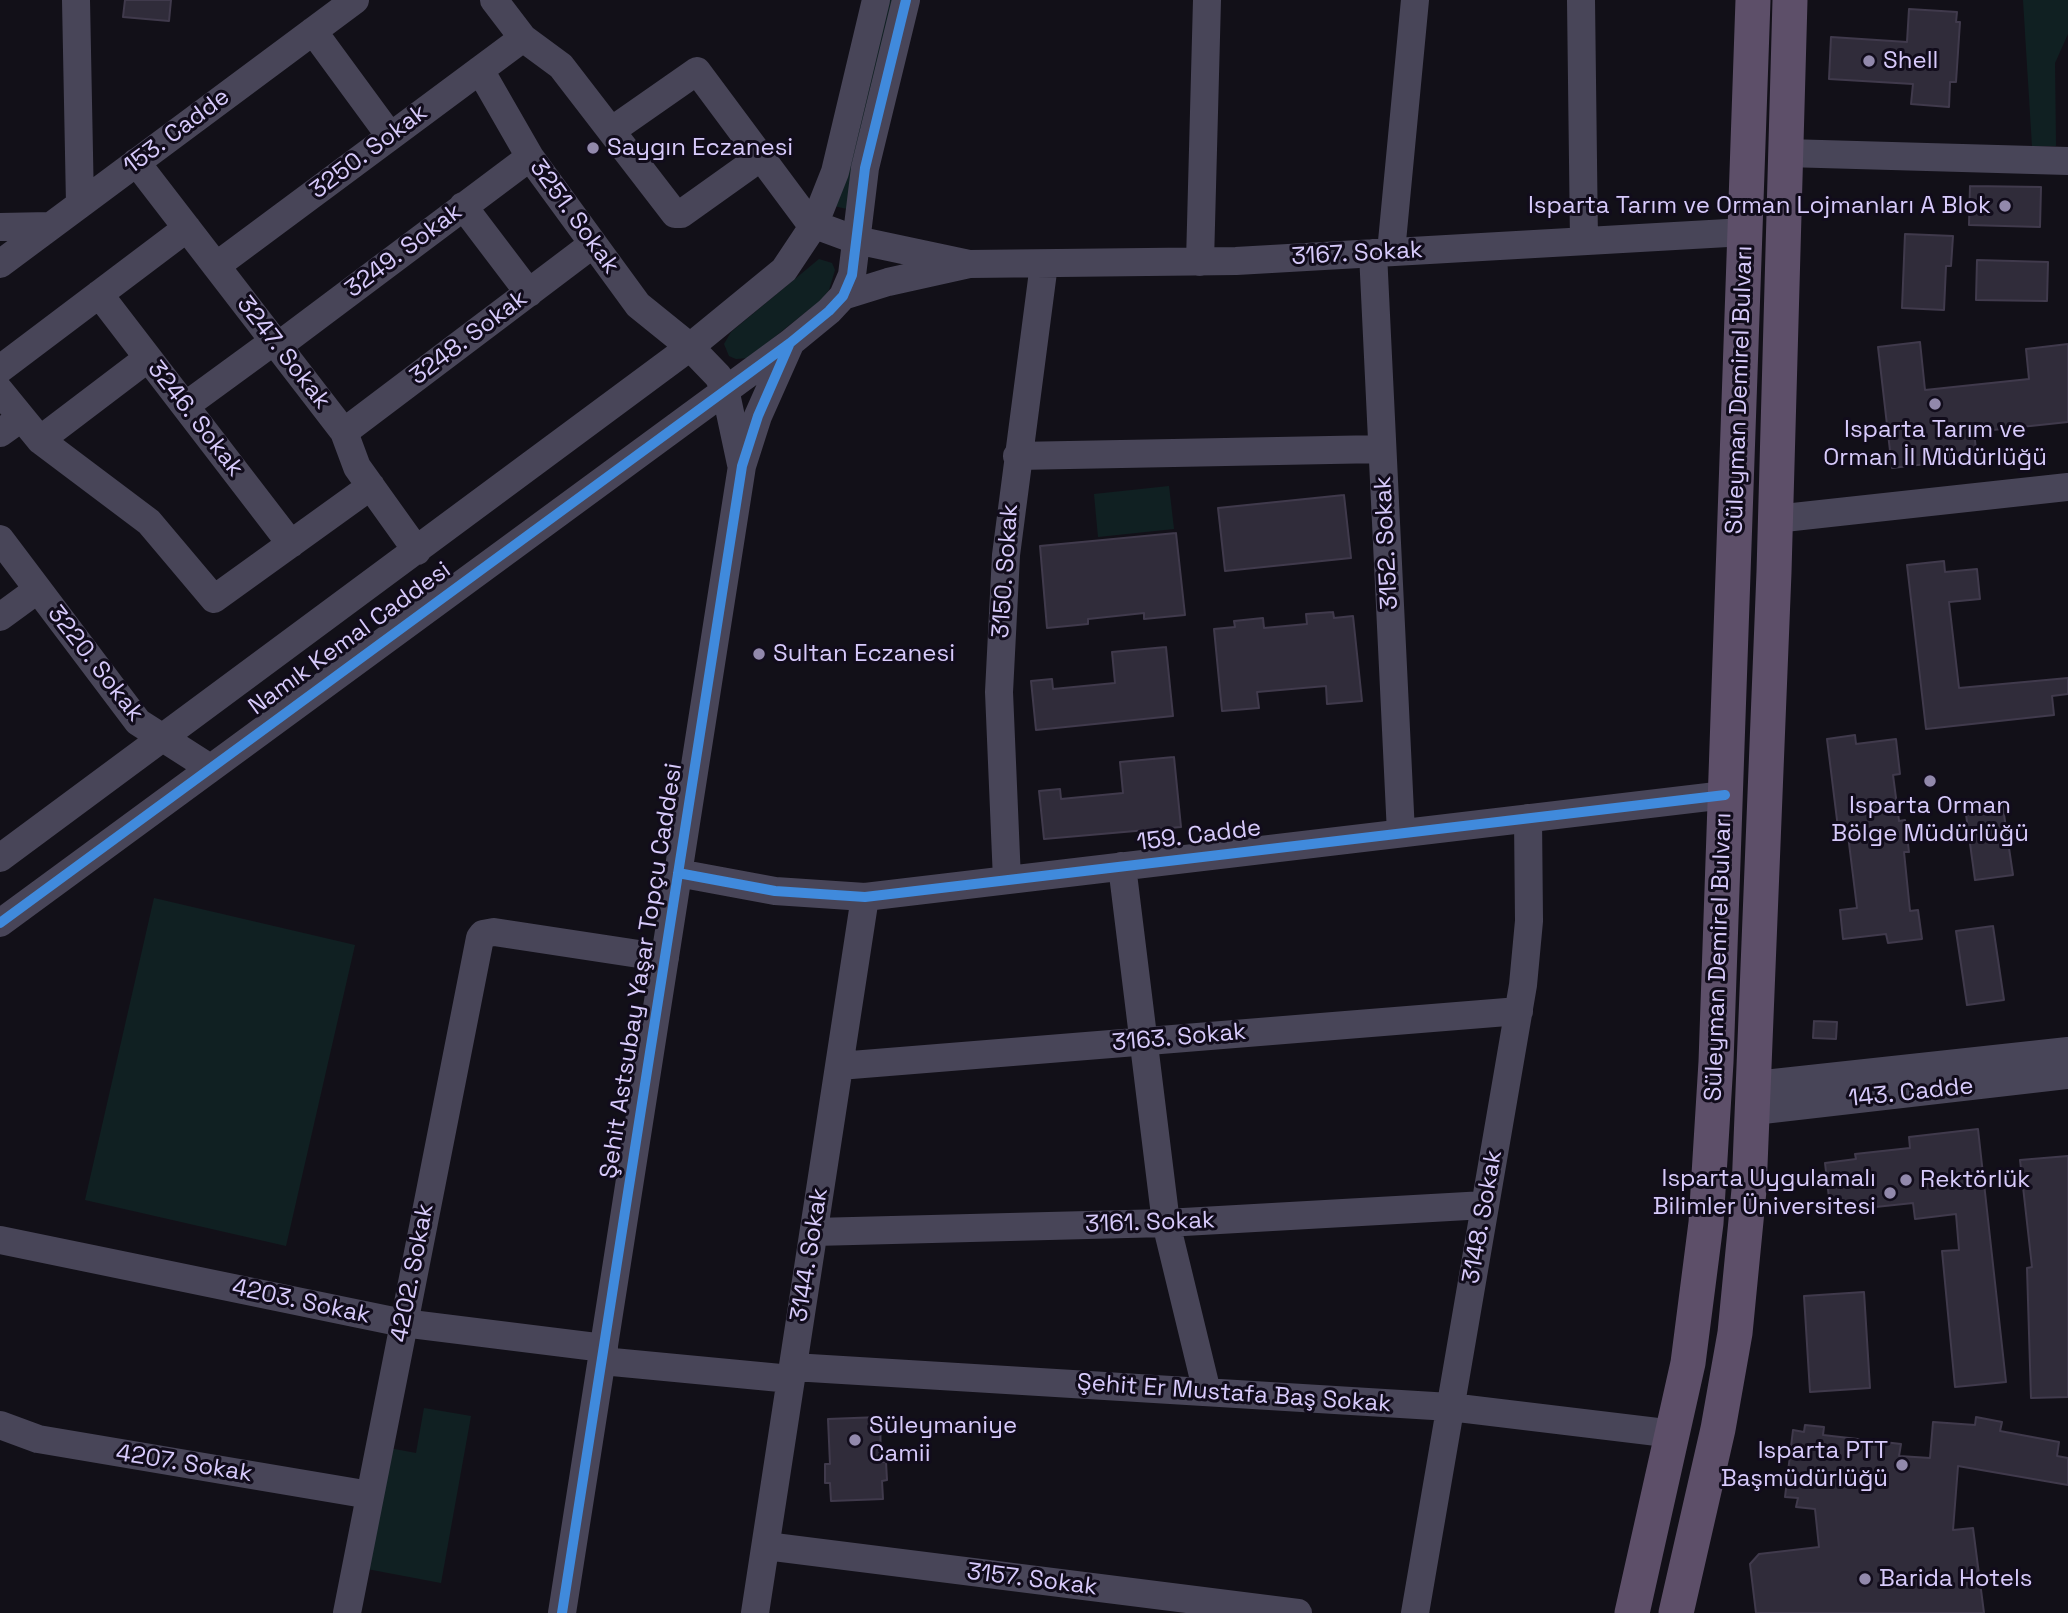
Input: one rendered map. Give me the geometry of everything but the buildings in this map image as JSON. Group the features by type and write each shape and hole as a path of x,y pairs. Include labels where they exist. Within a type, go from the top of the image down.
{"main road":[{"name":"Süleyman Demirel Bulvarı","path":"1632,1613 1674,1434 1690,1351 1706,1223 1716,1062 1753,0"},
{"path":"1676,1613 1718,1429 1745,1255 1754,1098 1775,519 1790,0"}],"street":[{"path":"76,0 80,204"},
{"name":"153. Cadde","path":"0,264 355,0"},
{"path":"494,0 523,38 561,66 677,215 761,157"},
{"path":"690,347 784,270 814,225 840,155 876,0"},
{"path":"843,296 852,275 870,146 906,0"},
{"path":"1200,262 1207,0"},
{"name":"3152. Sokak","path":"1401,833 1382,449 1382,253 1415,0"},
{"path":"1581,0 1584,241"},
{"path":"313,31 390,136"},
{"name":"3250. Sokak","path":"216,266 523,38"},
{"name":"3251. Sokak","path":"480,69 530,157 638,305 690,347"},
{"path":"611,131 697,72 800,211 814,225"},
{"path":"1786,153 2068,162"},
{"name":"3249. Sokak","path":"185,406 276,344 530,157"},
{"name":"3247. Sokak","path":"136,162 344,432 353,460 417,551"},
{"path":"463,206 529,293"},
{"name":"3167. Sokak","path":"814,225 856,240 969,264 1200,262 1745,232"},
{"path":"0,227 50,226"},
{"path":"0,369 187,228"},
{"name":"3248. Sokak","path":"344,432 593,244"},
{"name":"3167. Sokak","path":"843,296 888,282 969,264"},
{"name":"3150. Sokak","path":"1007,880 1000,656 1006,555 1044,264"},
{"name":"3246. Sokak","path":"99,294 291,544"},
{"name":"Şehit Astsubay Yaşar Topçu Caddesi","path":"725,389 790,343 843,296"},
{"name":"Şehit Astsubay Yaşar Topçu Caddesi","path":"562,1613 742,466 758,416 790,343"},
{"name":"Şehit Astsubay Yaşar Topçu Caddesi","path":"690,347 710,367 725,389 742,466"},
{"name":"Namık Kemal Caddesi","path":"0,858 690,347"},
{"path":"40,440 148,358"},
{"name":"Namık Kemal Caddesi","path":"0,923 725,389"},
{"path":"0,391 11,426 40,440 149,522 214,599 371,486"},
{"path":"1017,456 1382,449"},
{"path":"1775,519 2068,487"},
{"name":"3220. Sokak","path":"0,539 121,704 138,722 161,739 210,768"},
{"path":"0,617 37,590"},
{"name":"159. Cadde","path":"678,873 775,891 865,897 1725,795"},
{"name":"3148. Sokak","path":"1415,1613 1519,1011 1529,921 1528,818"},
{"path":"1122,866 1166,1223 1207,1392"},
{"name":"3144. Sokak","path":"755,1613 865,897"},
{"name":"4202. Sokak","path":"347,1613 478,944 483,934 494,932 665,958"},
{"name":"3163. Sokak","path":"839,1066 1519,1011"},
{"name":"143. Cadde","path":"1754,1098 2068,1051"},
{"name":"143. Cadde","path":"1754,1098 2068,1075"},
{"name":"3161. Sokak","path":"814,1232 1166,1223 1485,1205"},
{"name":"4203. Sokak","path":"0,1240 404,1323 603,1355"},
{"name":"Şehit Er Mustafa Baş Sokak","path":"603,1355 792,1373 1207,1392 1450,1407 1674,1434"},
{"name":"4207. Sokak","path":"0,1425 38,1439 370,1495"},
{"name":"3157. Sokak","path":"766,1546 1298,1613"}],"shaded area":[{"path":"886,0 895,0 847,209 834,206"},
{"path":"2023,0 2068,0 2068,34 2055,63 2056,146 2032,146"},
{"path":"819,259 832,263 835,270 829,290 821,300 748,358 736,359 729,356 724,344 731,332"},
{"path":"1169,486 1174,529 1098,537 1094,494"},
{"path":"154,898 355,945 286,1246 85,1200"},
{"path":"424,1408 471,1416 441,1583 367,1569 389,1448 416,1453"}],"cycle path":[{"path":"0,923 790,343 829,311 843,296 852,275 865,168 906,0"},
{"path":"562,1613 742,466 758,416 789,345"},
{"path":"678,873 775,891 865,897 1725,795"}],"place":[{"name":"Shell","path":"1869,61"},
{"name":"Saygın Eczanesi","path":"593,148"},
{"name":"Isparta Tarım ve Orman Lojmanları A Blok","path":"2005,206"},
{"name":"Isparta Tarım ve Orman İl Müdürlüğü","path":"1935,404"},
{"name":"Sultan Eczanesi","path":"759,654"},
{"name":"Isparta Orman Bölge Müdürlüğü","path":"1930,781"},
{"name":"Rektörlük","path":"1906,1180"},
{"name":"Isparta Uygulamalı Bilimler Üniversitesi","path":"1890,1193"},
{"name":"Süleymaniye Camii","path":"855,1440"},
{"name":"Isparta PTT Başmüdürlüğü","path":"1902,1465"},
{"name":"Barida Hotels","path":"1865,1579"}]}
